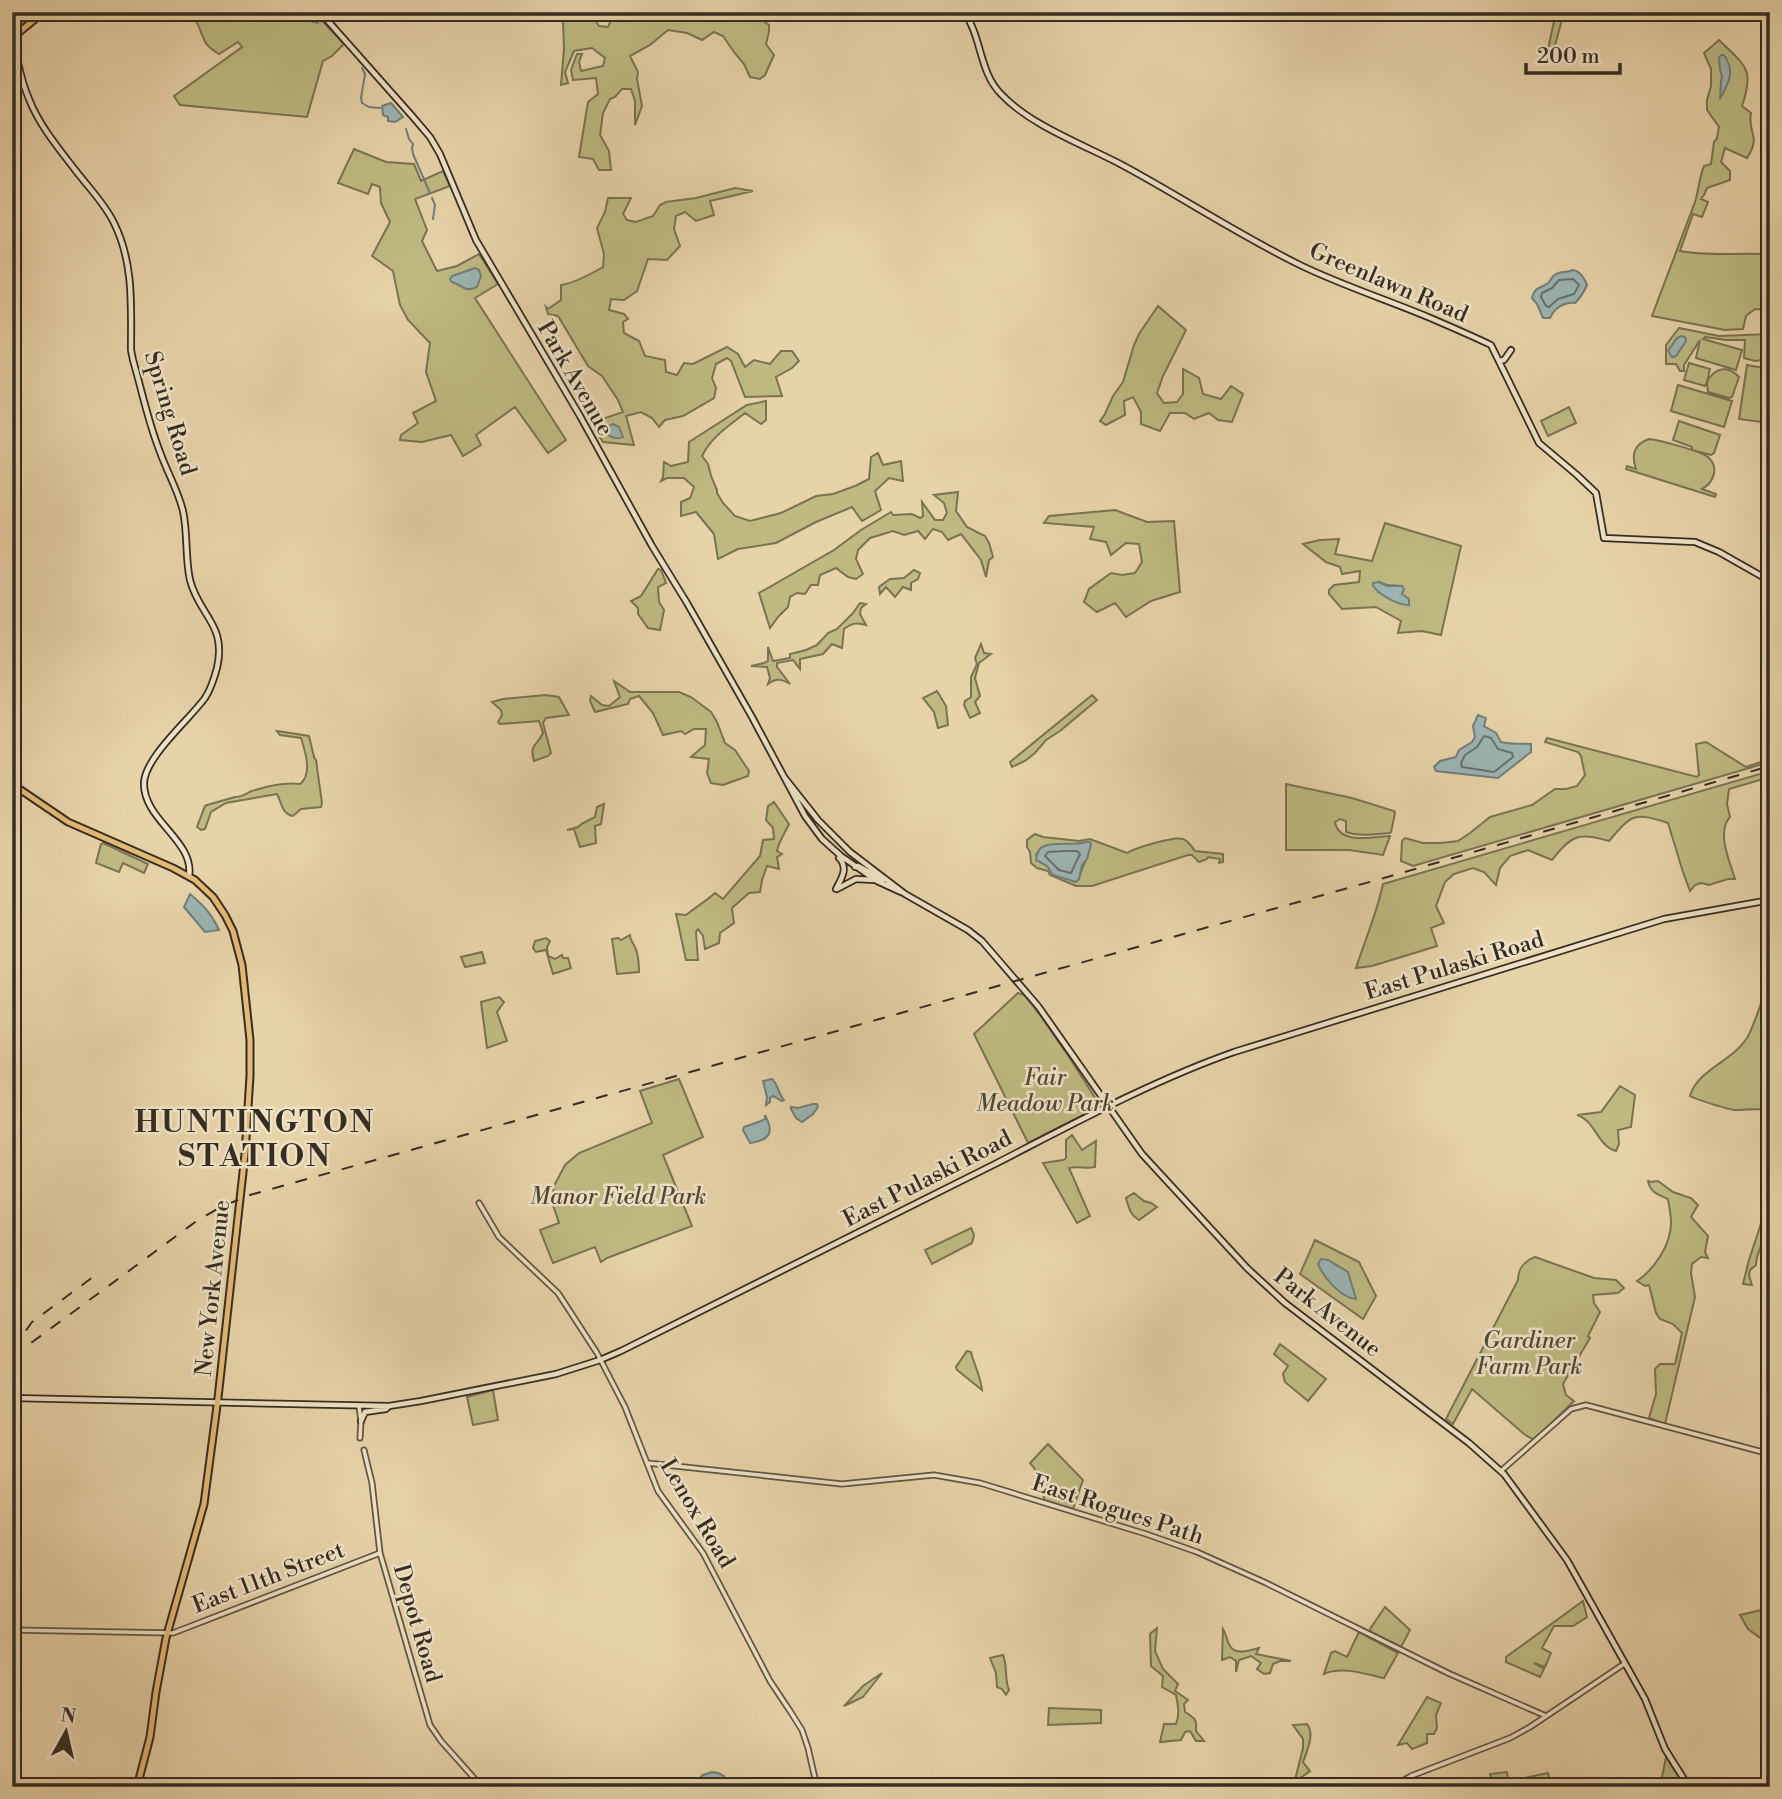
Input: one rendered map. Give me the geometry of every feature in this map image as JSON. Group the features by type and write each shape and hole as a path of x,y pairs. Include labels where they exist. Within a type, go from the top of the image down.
{"main road":[{"path":"13,37 47,12"},
{"name":"Park Avenue","path":"320,12 413,117 436,148 476,240 580,416 813,828 830,847 855,867 968,930 982,941 1038,1006 1142,1154 1259,1280 1285,1303 1469,1443 1501,1471 1567,1560 1645,1699 1665,1749 1689,1787"},
{"name":"Greenlawn Road","path":"964,12 978,39 992,83 1026,115 1125,167 1297,264 1427,316 1491,345 1539,443 1596,493 1604,538 1695,542 1719,552 1770,581"},
{"name":"Spring Road","path":"12,31 30,102 55,142 105,208 119,234 131,288 133,360 158,447 183,514 191,584 219,641 219,659 208,692 153,759 144,782 146,796 154,812 182,847 191,866 189,876"},
{"path":"1499,362 1504,360 1511,350"},
{"name":"Park Avenue","path":"784,777 818,820 850,852 905,894"},
{"name":"New York Avenue","path":"12,784 75,825 189,876 216,902 233,931 242,965 251,1061 245,1154 217,1403 204,1504 168,1633 150,1737 137,1787"},
{"path":"805,817 808,811 818,820"},
{"path":"830,847 844,865 836,889 856,879 877,881"},
{"path":"850,852 856,859 855,867 859,866 899,889"},
{"name":"East Pulaski Road","path":"12,1398 389,1406 556,1374 600,1360 1178,1073 1234,1052 1664,919 1770,900"},
{"path":"361,1421 366,1412 386,1409 389,1406"}],"street":[{"name":"Lenox Road","path":"479,1203 499,1237 558,1293 600,1360 625,1407 658,1491 708,1561 770,1681 802,1730 817,1787"},
{"path":"1501,1471 1571,1409 1586,1405 1770,1454"},
{"path":"359,1406 360,1438"},
{"name":"Depot Road","path":"364,1450 372,1483 380,1553 430,1725 440,1741 482,1787"},
{"name":"East Rogues Path","path":"647,1463 842,1485 934,1475 980,1483 1197,1552 1450,1674 1546,1716"},
{"name":"East 11th Street","path":"12,1630 175,1632 380,1553"},
{"path":"1392,1787 1411,1776 1510,1738 1624,1664"},
{"path":"1530,1710 1535,1717 1530,1727"}],"green space":[{"path":"12,12 37,12 14,31"},
{"path":"189,12 314,12 344,44 323,61 307,117 180,105 174,96 242,47 238,42 219,54 214,51 206,43"},
{"path":"590,12 599,26 608,27 613,16 610,12 749,12 769,25 766,44 774,55 765,75 760,79 750,77 744,64 723,36 714,32 702,40 687,33 668,30 650,45 630,56 638,72 642,106 635,125 635,101 631,89 622,89 610,99 603,113 600,135 609,151 611,170 599,170 593,159 579,157 588,102 598,94 596,78 573,80 571,70 577,54 582,54 579,62 581,71 603,66 605,58 592,48 574,51 565,72 568,83 561,85 563,22 566,16"},
{"path":"1556,12 1564,12 1553,53 1547,61 1548,49"},
{"path":"1719,40 1745,68 1748,83 1742,106 1751,113 1754,139 1747,158 1725,148 1721,162 1730,171 1730,180 1707,188 1701,199 1708,202 1702,217 1693,214 1680,251 1761,254 1770,232 1770,310 1755,309 1746,316 1743,329 1725,330 1652,316 1695,202 1704,166 1711,164 1719,127 1707,110 1711,69 1704,53"},
{"path":"354,149 386,162 414,164 421,181 443,171 450,186 415,199 427,230 422,241 437,271 457,266 479,254 498,284 475,298 566,440 548,453 515,407 476,435 481,445 463,456 451,435 422,442 400,440 401,435 418,423 413,413 436,401 426,372 430,343 408,320 400,305 393,271 372,256 390,222 381,203 380,187 372,184 368,194 338,183"},
{"path":"735,188 753,191 710,201 714,215 696,221 685,212 676,216 674,229 680,246 667,260 648,259 637,291 624,300 611,299 609,310 624,314 628,319 623,322 624,333 639,341 645,356 665,360 666,372 677,375 684,363 693,364 727,347 738,354 745,367 754,360 770,364 781,351 792,351 799,361 776,377 782,396 745,397 731,361 727,358 716,364 712,378 716,388 714,398 683,416 665,420 659,427 652,418 641,412 626,416 634,445 603,442 591,423 623,412 618,400 602,376 588,366 558,316 548,314 546,307 548,309 561,300 561,285 603,267 604,254 597,228 608,198 631,198 623,214 627,220 636,222 653,216 660,205 666,202"},
{"path":"1158,306 1186,330 1157,393 1164,403 1177,402 1183,394 1183,369 1199,378 1203,394 1221,399 1231,386 1243,394 1232,422 1218,420 1209,413 1194,419 1185,413 1170,413 1160,431 1141,424 1141,412 1133,397 1124,401 1125,415 1106,425 1100,421 1123,382 1139,334"},
{"path":"1679,328 1719,336 1770,334 1770,359 1755,361 1744,358 1745,340 1705,337 1703,339 1742,350 1736,370 1696,358 1700,340 1684,365 1684,371 1680,371 1676,364 1666,364 1666,345"},
{"path":"1689,363 1710,369 1705,386 1684,380"},
{"path":"1747,365 1770,369 1770,423 1739,419"},
{"path":"1722,369 1739,377 1732,397 1729,398 1708,392 1707,382 1714,373"},
{"path":"1678,385 1732,401 1724,427 1671,411"},
{"path":"766,401 766,420 761,424 745,413 715,437 702,456 708,464 717,493 735,516 750,521 781,513 816,496 833,494 855,486 869,479 871,457 878,453 883,465 901,461 903,481 889,478 875,491 881,510 862,521 852,507 776,543 738,549 718,559 714,534 696,512 681,516 681,502 690,498 694,487 684,478 667,478 661,481 664,462 671,466 688,462 689,442 747,405"},
{"path":"1569,407 1576,423 1548,436 1541,421"},
{"path":"1679,421 1720,435 1714,453 1711,455 1692,450 1692,447 1673,440"},
{"path":"1649,439 1680,446 1708,457 1714,466 1714,475 1702,489 1716,494 1715,497 1626,469 1627,466 1636,469 1635,451"},
{"path":"958,492 956,511 967,527 985,536 989,543 993,557 989,560 986,577 981,560 961,534 948,540 942,532 933,529 925,539 918,531 904,535 893,531 870,538 858,550 856,559 863,574 856,579 848,577 836,568 820,575 818,585 811,585 805,594 797,593 790,597 788,607 770,628 759,593 834,550 891,512 893,515 912,514 920,518 923,516 922,502 935,520 943,520 947,513 944,503 934,495"},
{"path":"1115,510 1147,522 1174,521 1180,592 1151,601 1126,617 1115,603 1097,612 1084,602 1089,589 1111,573 1135,573 1142,562 1139,544 1126,543 1111,555 1106,542 1090,539 1094,527 1044,523 1049,516"},
{"path":"1385,523 1461,546 1441,635 1422,631 1398,633 1401,621 1376,607 1342,609 1329,594 1329,590 1334,585 1359,582 1360,571 1342,574 1340,567 1326,562 1303,544 1339,539 1335,554 1372,561","holes":["1379,582 1402,586 1402,594 1387,596 1378,592"]},
{"path":"658,569 661,570 666,583 658,587 659,602 664,610 660,630 648,628 638,614 638,608 631,601 641,596"},
{"path":"914,570 920,573 918,579 911,583 911,590 903,587 895,597 886,587 880,594 879,587 890,579 904,578"},
{"path":"860,603 866,604 861,608 860,614 866,625 855,624 844,629 842,648 832,644 823,654 800,659 800,669 793,660 777,663 777,667 790,684 779,680 768,684 770,678 767,667 751,666 768,661 768,647 773,661 790,658 790,654 817,645 828,633 837,629"},
{"path":"981,644 984,653 991,654 979,663 975,678 980,696 975,702 980,713 970,718 964,705 971,697 971,677"},
{"path":"614,681 630,692 679,692 691,697 711,712 725,743 735,750 749,771 748,776 723,785 711,783 707,773 709,759 691,757 705,745 706,729 663,735 653,713 639,696 630,699 628,704 595,712 590,701 591,696 602,705 609,706 620,697"},
{"path":"937,691 946,706 948,725 938,728 934,712 923,698"},
{"path":"546,695 559,697 569,715 546,718 543,723 551,753 534,761 533,748 543,733 539,721 500,724 498,722 502,715 501,710 492,702"},
{"path":"1092,695 1097,700 1046,740 1025,761 1012,767 1010,762"},
{"path":"277,731 309,736 316,760 321,807 301,809 293,816 289,815 277,794 226,803 211,812 205,829 197,827 207,805 270,786 300,784 304,780 307,762 301,738 280,735"},
{"path":"1547,738 1697,777 1696,744 1706,742 1746,767 1770,759 1770,762 1413,866 1401,861 1402,841 1405,838 1423,843 1458,841 1490,817 1532,805 1555,789 1577,786 1585,775 1581,756 1578,752 1545,742"},
{"path":"1770,771 1770,777 1729,789 1727,804 1730,817 1726,823 1724,839 1735,879 1709,885 1701,883 1690,891 1668,823 1648,817 1634,818 1623,825 1609,841 1583,836 1576,838 1565,845 1552,860 1528,850 1510,856 1500,868 1496,885 1484,872 1473,868 1454,874 1445,882 1436,906 1444,923 1431,928 1437,946 1372,966 1356,968 1383,884"},
{"path":"1286,784 1352,798 1394,811 1390,833 1351,834 1346,832 1346,821 1340,819 1335,822 1343,834 1350,837 1390,836 1383,855 1349,850 1286,850"},
{"path":"774,802 789,824 777,851 782,854 777,857 779,869 767,866 760,892 749,893 732,908 734,923 720,933 719,943 705,949 703,936 698,929 698,960 686,960 676,914 686,915 715,893 723,899 760,856 763,840 774,839 773,828 766,820 768,806"},
{"path":"604,804 601,824 595,826 596,843 580,847 574,829 567,830 595,817 597,807"},
{"path":"1035,834 1079,841 1090,839 1127,853 1163,841 1183,839 1195,851 1223,854 1223,862 1219,863 1220,859 1208,857 1199,862 1192,855 1188,855 1092,886 1076,886 1031,863 1027,840","holes":["1090,842 1079,879 1052,871 1036,855 1042,847"]},
{"path":"103,843 148,864 144,873 123,863 119,872 96,863"},
{"path":"630,935 639,972 617,974 612,939 621,940"},
{"path":"546,938 550,941 547,947 548,956 555,959 562,955 563,958 568,958 571,968 553,974 546,950 536,952 533,948 535,941"},
{"path":"482,952 485,963 465,967 461,957"},
{"path":"1770,977 1770,1110 1732,1110 1690,1096 1700,1079 1733,1053 1747,1038"},
{"name":"Fair Meadow Park","path":"1018,993 1024,995 1040,1015 1099,1104 1095,1109 1028,1143 974,1034"},
{"path":"499,997 504,1002 497,1012 507,1041 487,1048 481,1002"},
{"name":"Manor Field Park","path":"679,1079 703,1137 663,1155 692,1226 601,1262 595,1247 553,1263 540,1230 559,1223 552,1202 554,1186 565,1165 579,1153 652,1123 640,1091"},
{"path":"1620,1086 1635,1095 1631,1127 1618,1130 1619,1144 1616,1151 1605,1144 1588,1122 1577,1115 1601,1112"},
{"path":"1072,1135 1082,1150 1096,1141 1095,1167 1069,1168 1090,1216 1077,1223 1043,1163 1066,1158 1066,1140"},
{"path":"1648,1180 1658,1181 1673,1192 1691,1198 1698,1205 1691,1217 1708,1236 1705,1252 1708,1258 1701,1257 1692,1264 1695,1297 1665,1424 1649,1418 1656,1394 1655,1369 1660,1364 1675,1364 1682,1333 1673,1324 1660,1319 1649,1285 1645,1286 1637,1281 1661,1255 1671,1229 1668,1199 1652,1190"},
{"path":"1134,1193 1157,1207 1139,1220 1129,1208 1126,1198"},
{"path":"1770,1196 1770,1223 1765,1224 1756,1265 1750,1270 1752,1285 1743,1284 1749,1260"},
{"path":"971,1228 974,1235 972,1243 932,1264 925,1250"},
{"path":"1315,1240 1359,1262 1376,1296 1363,1319 1300,1274"},
{"name":"Gardiner Farm Park","path":"1535,1257 1594,1278 1616,1280 1624,1288 1618,1293 1593,1295 1594,1303 1600,1312 1588,1336 1590,1338 1563,1384 1566,1395 1574,1401 1534,1440 1472,1389 1453,1424 1446,1419 1518,1280 1521,1268"},
{"path":"1280,1344 1326,1379 1308,1401 1285,1382 1283,1374 1288,1366 1274,1354"},
{"path":"967,1351 971,1352 982,1390 957,1370 956,1367"},
{"path":"493,1390 498,1420 473,1425 467,1397"},
{"path":"1048,1444 1083,1480 1073,1509 1044,1500 1040,1480 1030,1463"},
{"path":"1583,1601 1587,1617 1573,1626 1554,1626 1542,1648 1551,1653 1545,1667 1534,1663 1544,1669 1540,1677 1506,1662 1506,1657"},
{"path":"1385,1607 1410,1630 1401,1647 1371,1632 1370,1629"},
{"path":"1770,1608 1770,1645 1748,1629 1740,1615"},
{"path":"1157,1628 1155,1651 1163,1669 1178,1684 1175,1691 1188,1700 1184,1704 1185,1712 1195,1719 1196,1731 1204,1741 1196,1741 1190,1731 1185,1732 1181,1740 1160,1742 1164,1724 1176,1724 1178,1710 1176,1695 1162,1687 1163,1676 1151,1666 1150,1634"},
{"path":"1223,1629 1230,1646 1236,1651 1259,1648 1256,1654 1291,1661 1273,1664 1270,1673 1264,1674 1257,1669 1261,1663 1251,1656 1239,1660 1236,1672 1236,1661 1230,1657 1222,1660"},
{"path":"1359,1632 1398,1653 1384,1678 1346,1671 1324,1674 1331,1653 1335,1651 1347,1657"},
{"path":"1003,1655 1009,1690 1006,1695 997,1687 996,1673 990,1658"},
{"path":"882,1673 863,1697 844,1706 863,1686"},
{"path":"1427,1697 1441,1703 1436,1715 1437,1728 1434,1734 1427,1734 1427,1743 1412,1749 1407,1743 1398,1745"},
{"path":"1049,1708 1101,1710 1101,1723 1048,1725"},
{"path":"1307,1724 1310,1738 1303,1762 1310,1771 1295,1780 1303,1739 1293,1725"},
{"path":"1666,1757 1685,1787 1660,1787"},
{"path":"1507,1772 1509,1787 1477,1787 1475,1781 1491,1779 1490,1774"},
{"path":"1548,1773 1551,1787 1526,1787 1524,1778"}],"water":[{"path":"1721,55 1728,61 1730,72 1720,99 1722,76 1719,58"},
{"path":"391,103 403,117 395,122 388,121 388,117 383,115 382,106"},
{"path":"475,268 481,276 477,287 473,289 466,289 450,279 452,276"},
{"path":"1573,270 1584,278 1587,285 1583,292 1575,303 1563,304 1550,318 1543,318 1532,298 1535,291 1548,283 1554,275"},
{"path":"1681,336 1685,337 1686,341 1676,356 1672,357 1668,351"},
{"path":"613,424 619,427 623,437 615,438 604,432 604,428"},
{"path":"1379,582 1387,586 1402,586 1402,594 1409,599 1409,605 1380,593 1373,586 1373,583"},
{"path":"1478,715 1486,718 1484,726 1496,733 1501,742 1531,744 1531,752 1498,778 1436,771 1434,767 1440,761 1456,757 1459,750 1472,742 1475,737 1473,726"},
{"path":"1086,842 1091,844 1076,882 1053,875 1047,866 1036,860 1042,847"},
{"path":"190,894 207,910 219,930 205,932 184,907"},
{"path":"772,1079 784,1100 773,1096 766,1105 763,1081"},
{"path":"813,1104 818,1107 802,1122 791,1109 791,1107"},
{"path":"765,1115 769,1134 762,1140 750,1143 744,1127 765,1119"},
{"path":"1321,1259 1328,1260 1348,1272 1356,1299 1339,1291 1329,1281 1318,1264"},
{"path":"712,1772 724,1776 720,1787 693,1787 703,1775"}],"waterway":[{"path":"306,12 304,16 318,23"},
{"path":"362,68 365,74 362,103 380,108"},
{"path":"406,129 413,144 413,154 430,193"},
{"path":"432,198 435,205 433,219"}],"railway":[{"path":"12,1357 198,1220 250,1195 1384,878 1770,766"},
{"path":"12,1350 32,1322 93,1277"}],"district":[{"name":"HUNTINGTON STATION","path":"255,1139"}]}
